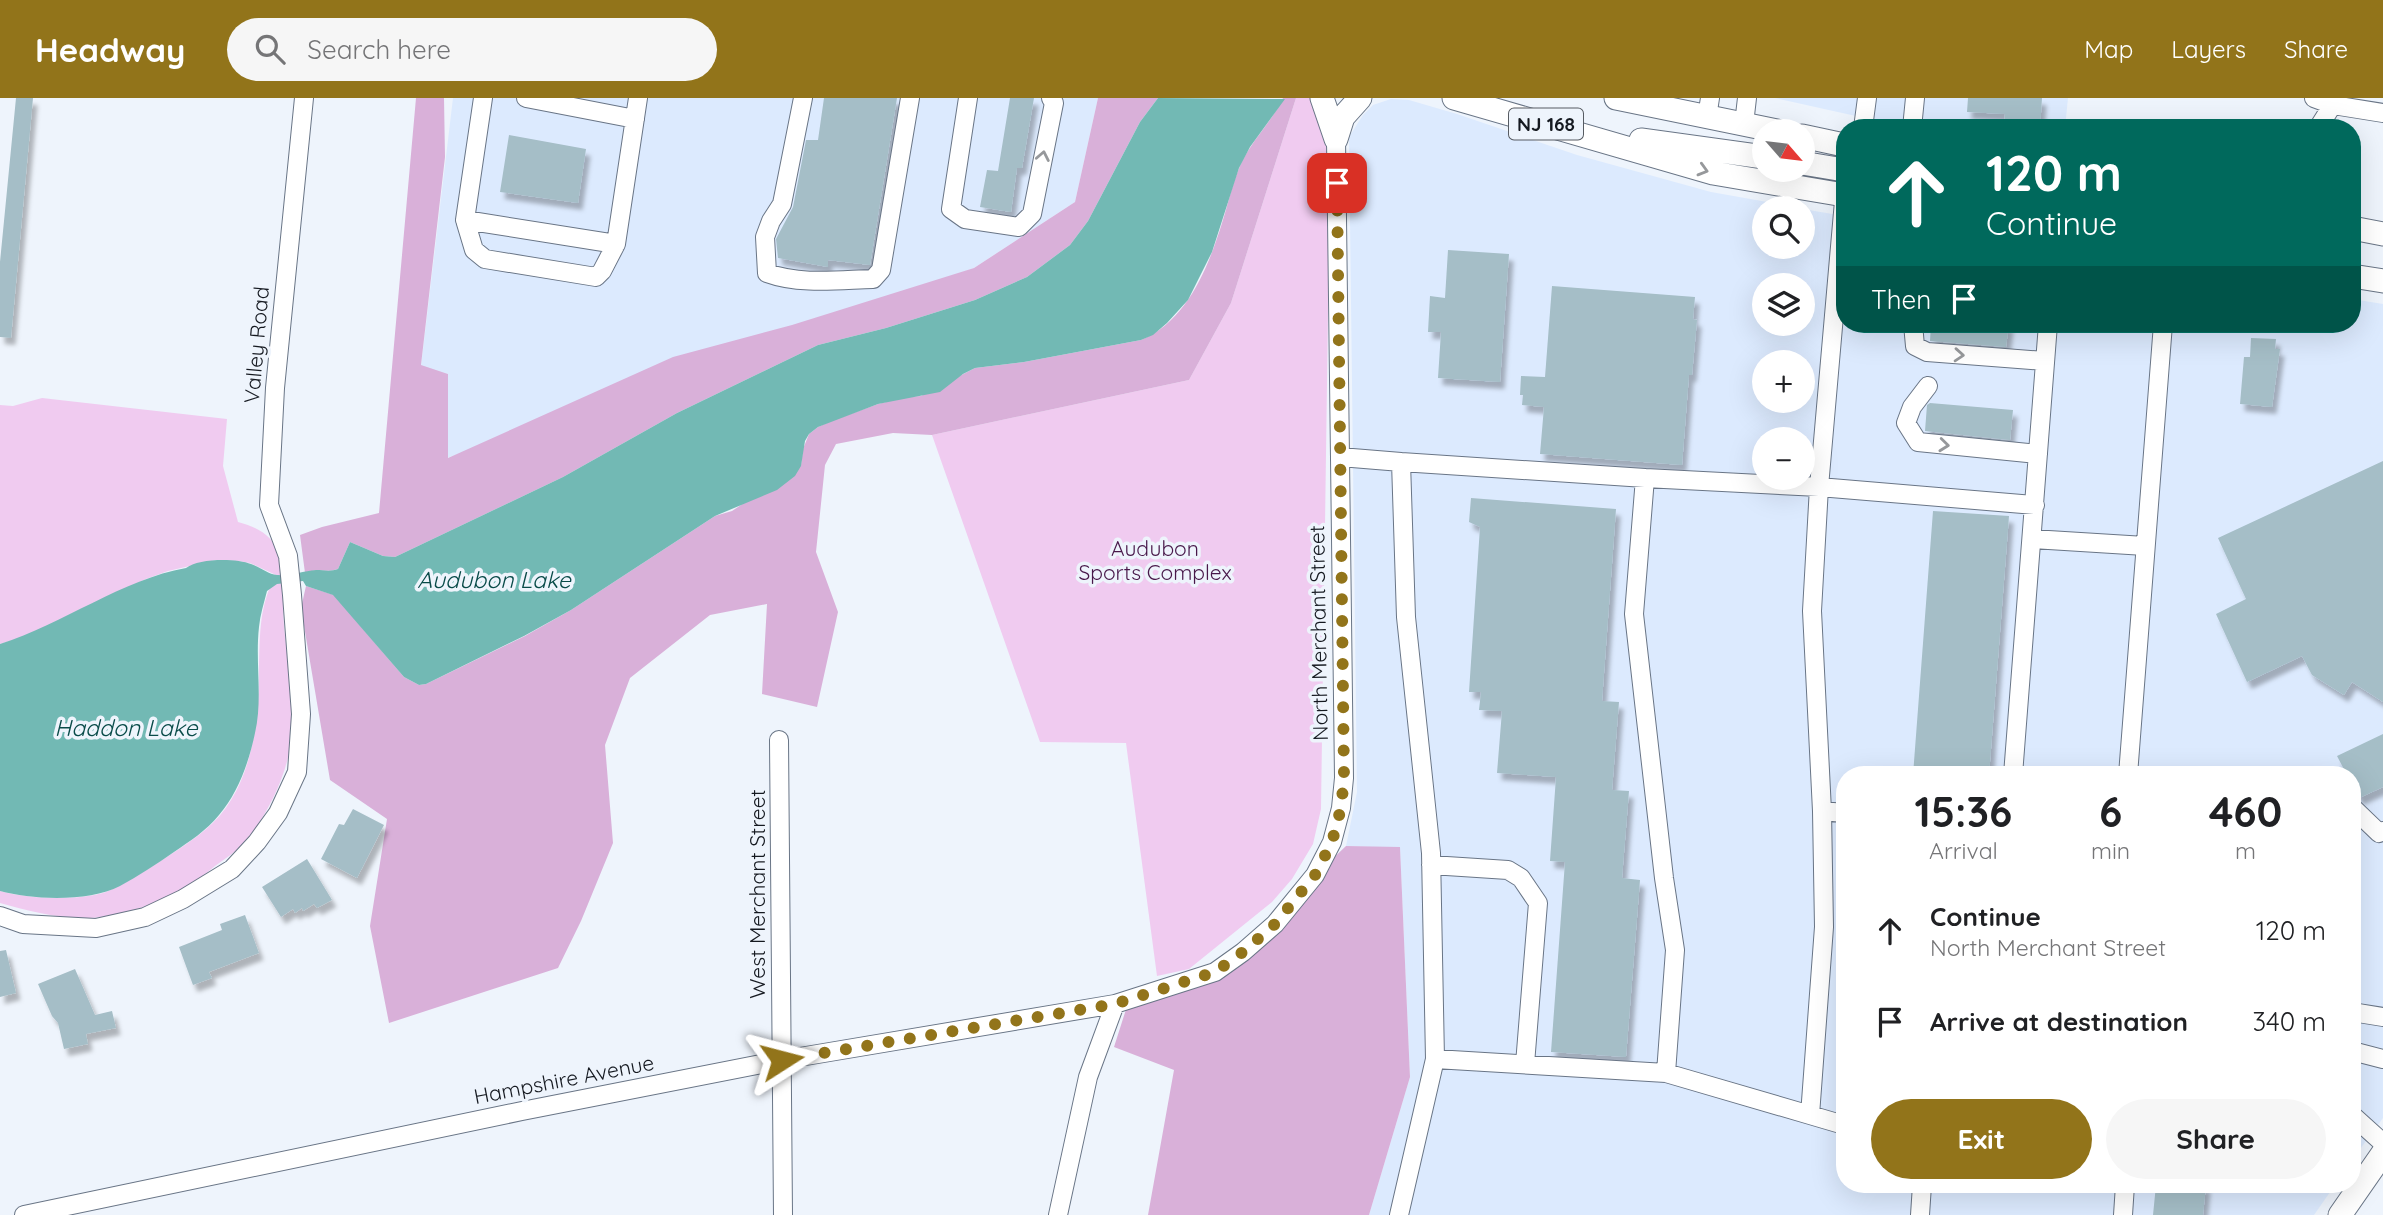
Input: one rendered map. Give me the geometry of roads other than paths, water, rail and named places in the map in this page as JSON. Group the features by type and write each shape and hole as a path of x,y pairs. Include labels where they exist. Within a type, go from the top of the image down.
{"main road":[{"path":"1322,98 1336,139"},
{"path":"1336,139 1343,117 1360,98"},
{"name":"NJ 168","path":"1454,98 1713,173 1836,194"},
{"path":"1616,98 1709,107 1752,126"},
{"path":"1582,134 1752,155"},
{"path":"1815,139 1836,143"},
{"path":"1815,165 1836,169"},
{"path":"2361,230 2382,231"},
{"path":"2361,234 2382,231"},
{"path":"2361,277 2383,281"},
{"path":"2361,1171 2383,1153"},
{"path":"2340,1215 2350,1193"}],"street":[{"name":"Valley Road","path":"0,916 23,924 96,928 145,917 183,899 232,869 257,842 278,813 297,772 301,714 292,594 288,556 270,505 270,453 303,98"},
{"path":"483,98 465,220 474,250 485,259 596,277 602,271 615,244 638,98"},
{"path":"526,98 588,104 635,119"},
{"path":"803,98 782,204 765,237 767,273 783,279 873,279 881,270 910,98"},
{"path":"968,98 951,209 965,219 1019,227 1032,214 1054,103 1051,98"},
{"path":"1744,124 1747,98"},
{"path":"1864,119 1867,98"},
{"path":"1913,119 1915,98"},
{"path":"2314,98 2383,113"},
{"path":"2324,119 2335,102"},
{"name":"North Merchant Street","path":"1115,1004 1215,972 1243,952 1275,924 1315,875 1332,842 1341,808 1344,778 1336,139"},
{"path":"465,220 615,244"},
{"path":"1810,1115 1824,927 1822,811 1812,611 1819,487 1836,293"},
{"path":"1913,333 1914,345 1927,352 2045,361"},
{"path":"2013,766 2047,333"},
{"path":"2129,766 2162,333"},
{"path":"1928,386 1908,415 1906,424 1918,442 2038,454"},
{"path":"1340,457 1819,487 2035,505"},
{"path":"1399,1215 1435,1059 1431,865 1406,617 1401,462"},
{"path":"1645,478 1634,614 1675,950 1666,1073"},
{"path":"2032,539 2145,546"},
{"name":"West Merchant Street","path":"779,740 783,1215"},
{"path":"1822,811 1836,812"},
{"path":"2361,815 2382,835"},
{"path":"1431,865 1508,870 1521,878 1538,903 1525,1064"},
{"path":"1058,1215 1088,1077 1115,1004"},
{"name":"Hampshire Avenue","path":"25,1215 522,1111 782,1060 1115,1004"},
{"path":"2361,1013 2383,1017"},
{"path":"2361,1053 2383,1059"},
{"path":"1435,1059 1666,1073 1836,1123"},
{"path":"2361,1123 2383,1143"},
{"path":"1920,1215 1921,1193"},
{"path":"2123,1215 2124,1193"}],"water":[{"name":"Audubon Lake","path":"1158,98 1285,99 1250,147 1239,168 1212,252 1188,300 1153,335 1141,340 1024,362 975,368 940,392 878,404 818,427 805,441 801,466 795,476 777,490 715,516 571,610 426,684 419,685 404,677 333,595 306,586 303,581 277,584 267,591 260,622 258,707 253,744 237,787 214,821 161,861 107,891 77,897 44,898 0,891 0,644 139,582 199,562 237,561 277,575 332,570 338,569 350,542 383,556 395,557 563,477 677,413 818,345 886,328 975,300 1027,277 1070,245 1088,221 1140,122"}],"park label":[{"name":"Audubon Sports Complex","path":"1155,561"}],"water label":[{"name":"Haddon Lake","path":"126,728"}]}
